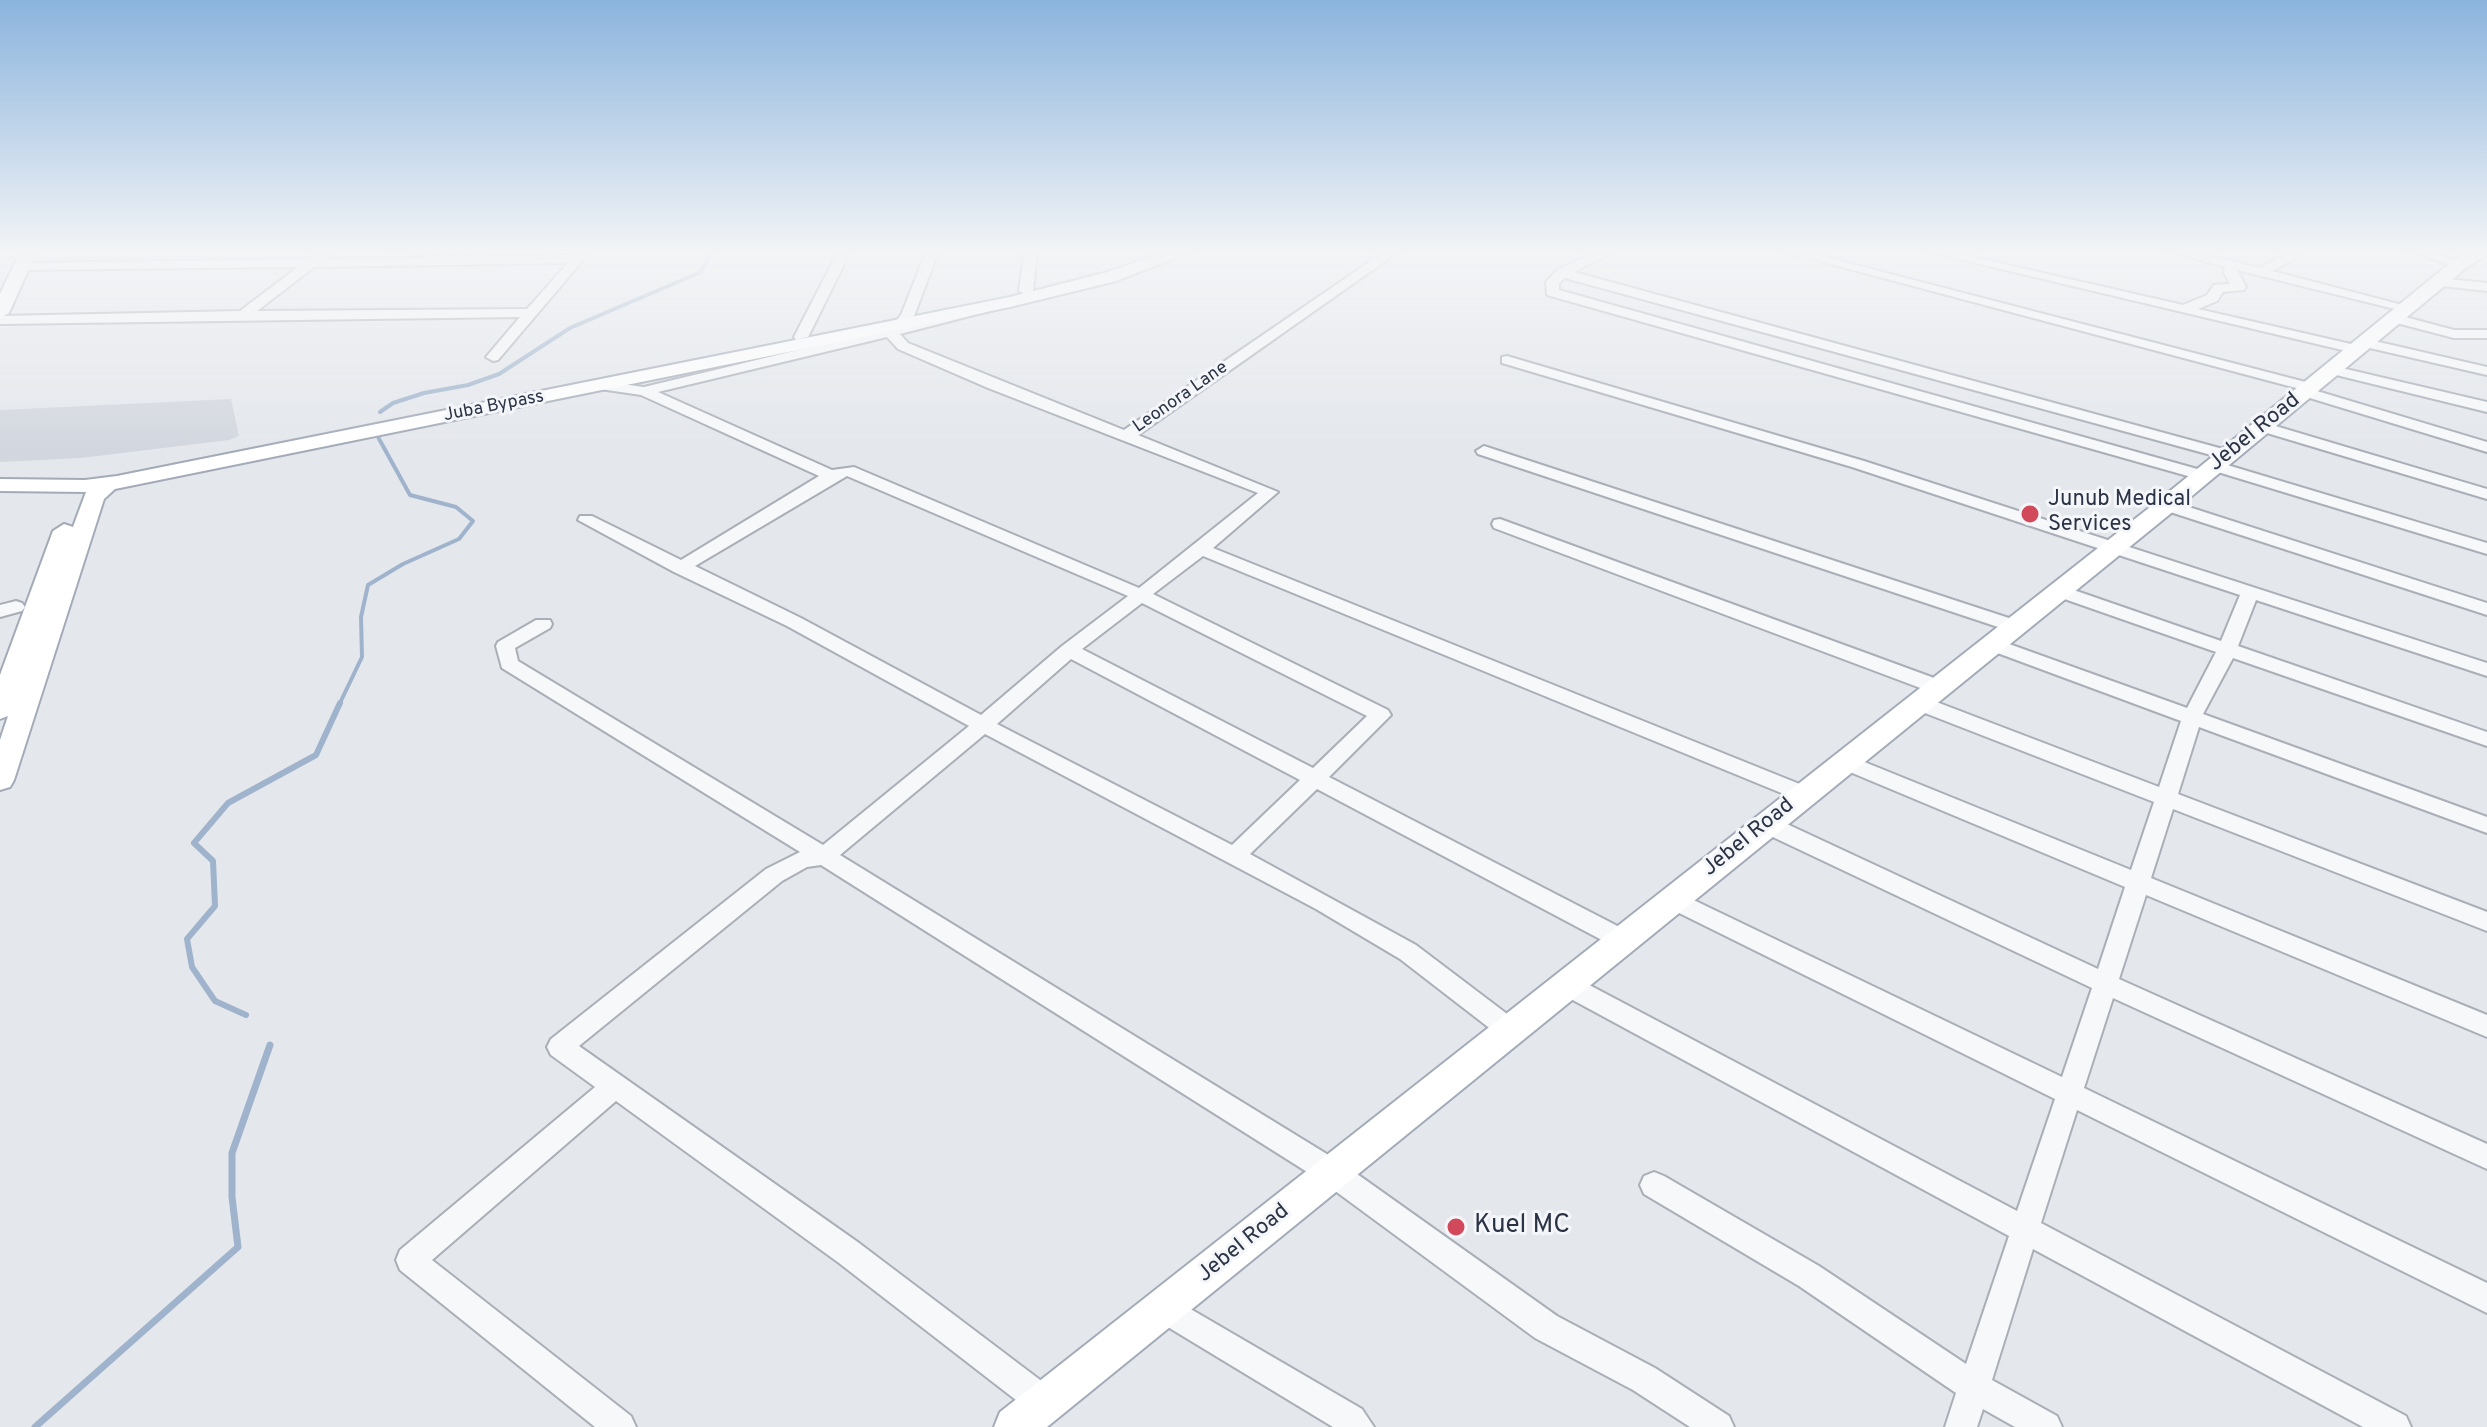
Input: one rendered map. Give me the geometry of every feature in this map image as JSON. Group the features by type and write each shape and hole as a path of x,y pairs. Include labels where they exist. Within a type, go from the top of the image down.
{"main road":[{"name":"Juba Bypass","path":"0,780 94,496 121,476 600,385 934,317"},
{"name":"Jebel Road","path":"1029,1419 1163,1308 2167,505 2396,317"},
{"name":"Juba Bypass","path":"85,486 121,476 801,337 900,325"},
{"path":"0,485 121,476"},
{"path":"0,485 85,486"},
{"path":"37,486 65,497 68,519"},
{"path":"0,710 78,492 85,486"}],"street":[{"path":"0,320 166,317"},
{"path":"493,357 528,317"},
{"path":"801,337 811,317"},
{"path":"904,317 900,325 909,350 1270,492 1069,650 824,856 802,860 774,875 560,1047 849,1253 1029,1419"},
{"name":"Leonora Lane","path":"1125,437 1299,317"},
{"path":"1646,317 2215,465"},
{"path":"1710,317 2215,465 2487,549"},
{"path":"2051,317 2317,383 2487,407"},
{"path":"2214,317 2487,371"},
{"path":"2408,317 2446,333 2487,334"},
{"path":"644,391 900,325"},
{"path":"1507,360 1858,464 2487,670"},
{"path":"2317,383 2487,447"},
{"path":"600,385 644,391 831,476"},
{"path":"2262,427 2487,494"},
{"path":"1484,451 2003,635 2192,717 2487,825"},
{"path":"680,568 831,476 848,470 1141,595 1381,715 1235,855"},
{"path":"2167,505 2487,609"},
{"path":"586,520 794,622 1386,938 1510,1030"},
{"path":"1500,524 1929,695 2165,798 2487,922"},
{"path":"1201,549 1804,794"},
{"path":"2059,591 2487,739"},
{"path":"1961,1427 2192,717 2227,650 2249,594"},
{"path":"543,624 505,646 509,664 1333,1173 1546,1327 1644,1379 1718,1427"},
{"path":"1069,650 1623,940"},
{"path":"1845,762 2487,1026"},
{"path":"1766,824 2487,1157"},
{"path":"1673,900 2487,1298"},
{"path":"1567,985 2395,1427"},
{"path":"614,1087 410,1260 620,1427"},
{"path":"1654,1185 1809,1276 1974,1387 2046,1427"},
{"path":"1163,1308 1358,1427"}],"shaded area":[{"path":"231,399 239,436 229,440 81,458 0,462 0,410"}],"waterway":[{"path":"380,412 393,403 424,393 468,385 499,374 570,328 597,317"},
{"path":"339,705 362,657 361,617 368,585 403,564 459,539 473,521 456,507 410,495 378,437"},
{"path":"246,1015 215,1001 192,967 187,939 215,906 213,861 194,843 228,803 316,755 340,703"},
{"path":"35,1427 238,1247 232,1197 232,1153 270,1045"}],"place":[{"name":"Junub Medical Services","path":"2030,514"},
{"name":"Kuel MC","path":"1456,1227"}]}
